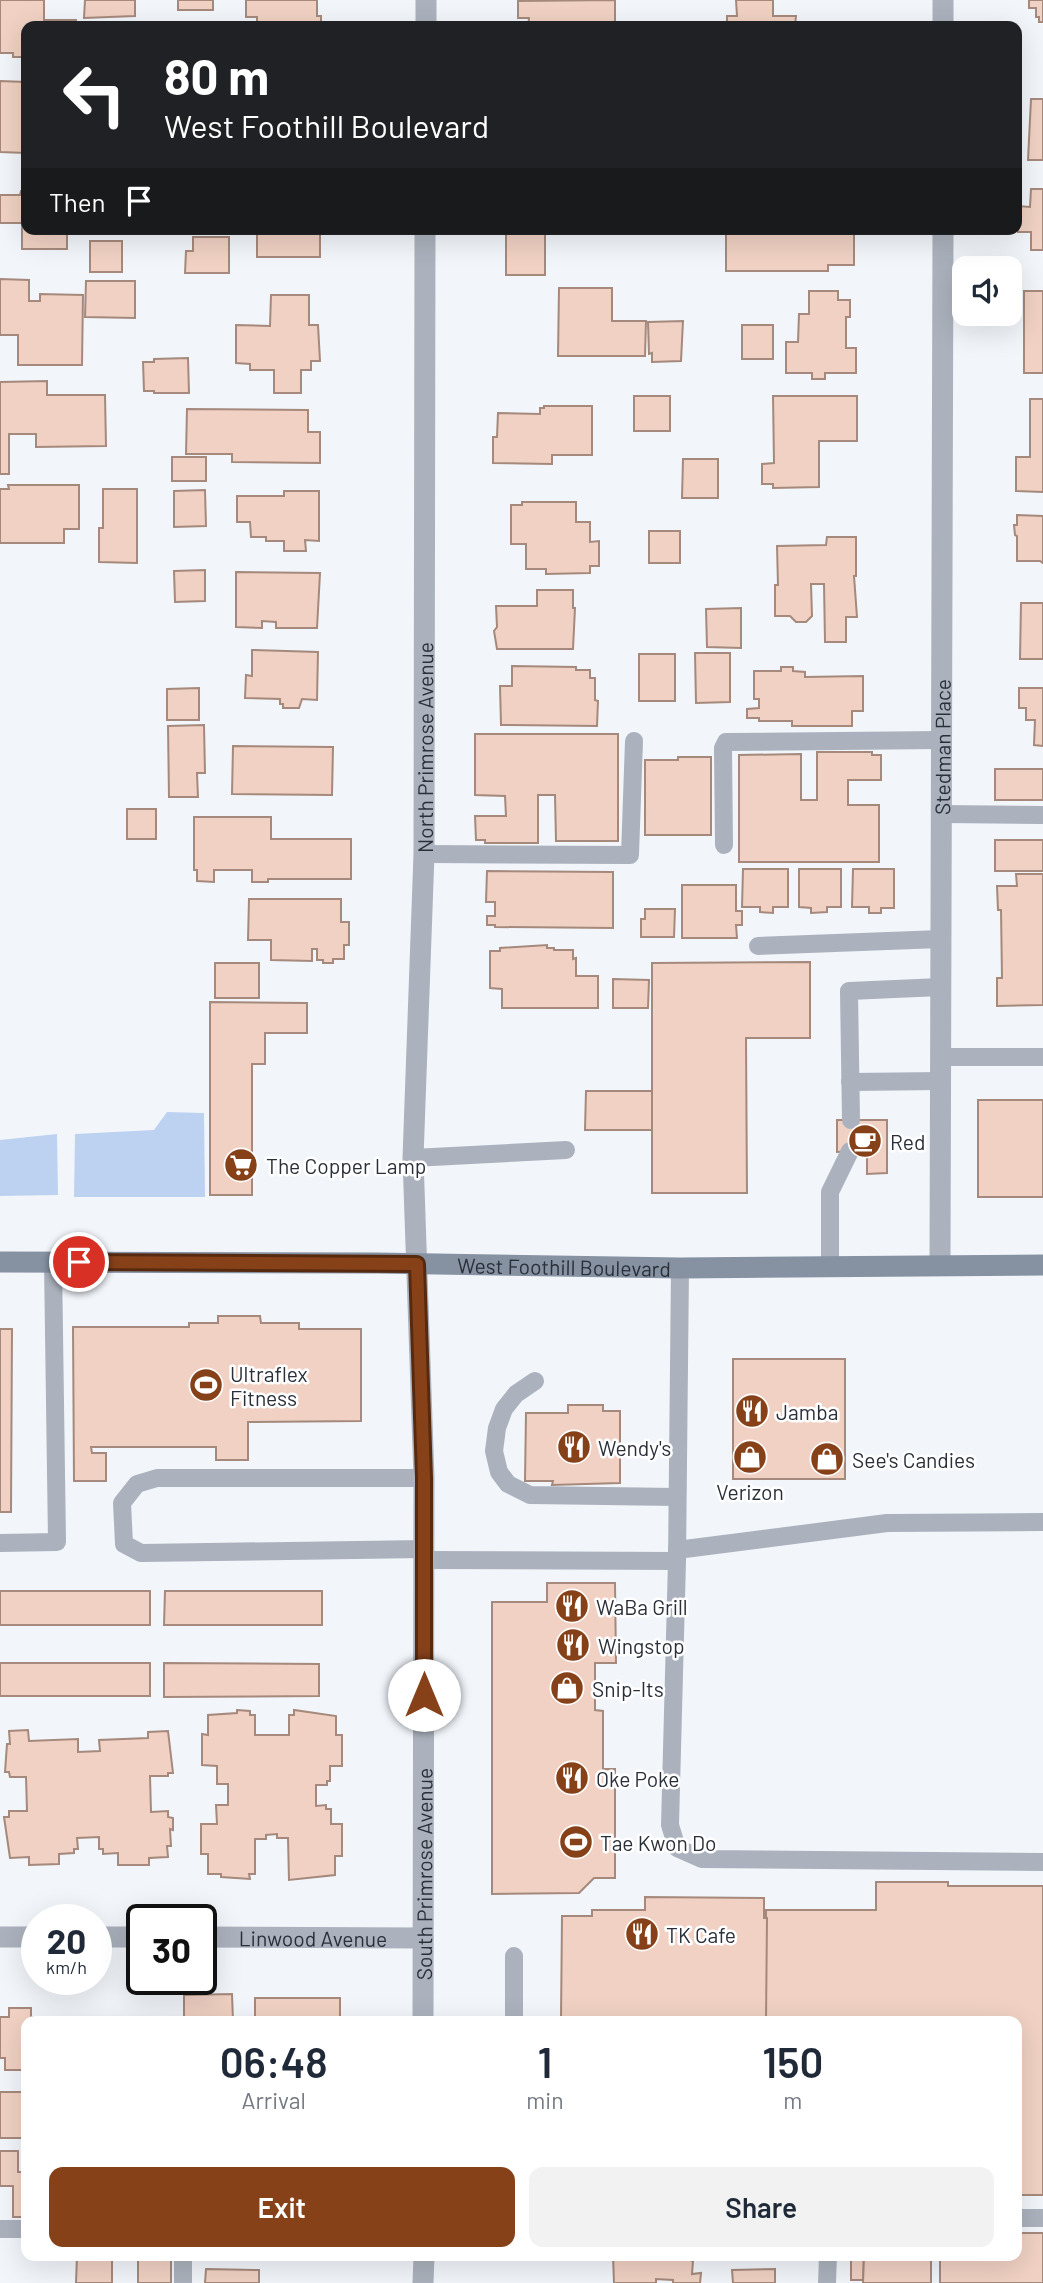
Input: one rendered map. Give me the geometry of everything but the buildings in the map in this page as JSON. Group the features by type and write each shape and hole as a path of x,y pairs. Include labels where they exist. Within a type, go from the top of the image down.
{"main road":[{"name":"West Foothill Boulevard","path":"0,1262 680,1268 1043,1265"}],"street":[{"path":"426,0 426,21"},
{"path":"943,0 943,21"},
{"name":"North Primrose Avenue","path":"417,1264 413,1158 425,854 425,235"},
{"name":"Stedman Place","path":"940,1265 943,235"},
{"name":"South Primrose Avenue","path":"417,1264 424,1478 423,2016"},
{"path":"0,1937 21,1937"},
{"name":"Linwood Avenue","path":"217,1937 423,1938"},
{"path":"423,2283 424,2261"}],"lane":[{"path":"724,845 723,748 726,742 942,740"},
{"path":"425,854 630,855 634,741"},
{"path":"942,814 1043,815"},
{"path":"758,946 941,939"},
{"path":"851,1120 849,991 941,987"},
{"path":"941,1057 1043,1057"},
{"path":"850,1082 941,1081"},
{"path":"413,1158 566,1150"},
{"path":"830,1266 830,1192 850,1152"},
{"path":"0,1543 57,1542 53,1262"},
{"path":"680,1268 677,1555 670,1825 677,1848 702,1859 1043,1862"},
{"path":"535,1381 516,1394 504,1409 497,1428 494,1451 499,1472 508,1485 530,1495 677,1497"},
{"path":"424,1478 157,1478 137,1484 122,1503 124,1544 141,1553 677,1555 887,1522 1043,1522"},
{"path":"514,1956 514,2016"},
{"path":"1022,2218 1043,2218"},
{"path":"0,2229 21,2229"},
{"path":"183,2261 183,2283"},
{"path":"827,2283 828,2261"}],"shaded area":[{"path":"167,1112 204,1113 205,1197 74,1197 75,1134 154,1130"},
{"path":"57,1134 58,1195 0,1196 0,1140"}],"place":[{"name":"Red","path":"865,1141"},
{"name":"The Copper Lamp","path":"241,1165"},
{"name":"Ultraflex Fitness","path":"206,1385"},
{"name":"Jamba","path":"752,1411"},
{"name":"Wendy's","path":"574,1447"},
{"name":"Verizon","path":"750,1457"},
{"name":"See's Candies","path":"827,1459"},
{"name":"WaBa Grill","path":"572,1606"},
{"name":"Wingstop","path":"573,1645"},
{"name":"Snip-Its","path":"567,1688"},
{"name":"Oke Poke","path":"572,1778"},
{"name":"Tae Kwon Do","path":"576,1842"},
{"name":"TK Cafe","path":"642,1934"}],"route":[{"path":"79,1262 417,1264 424,1478 424,1695"}]}
